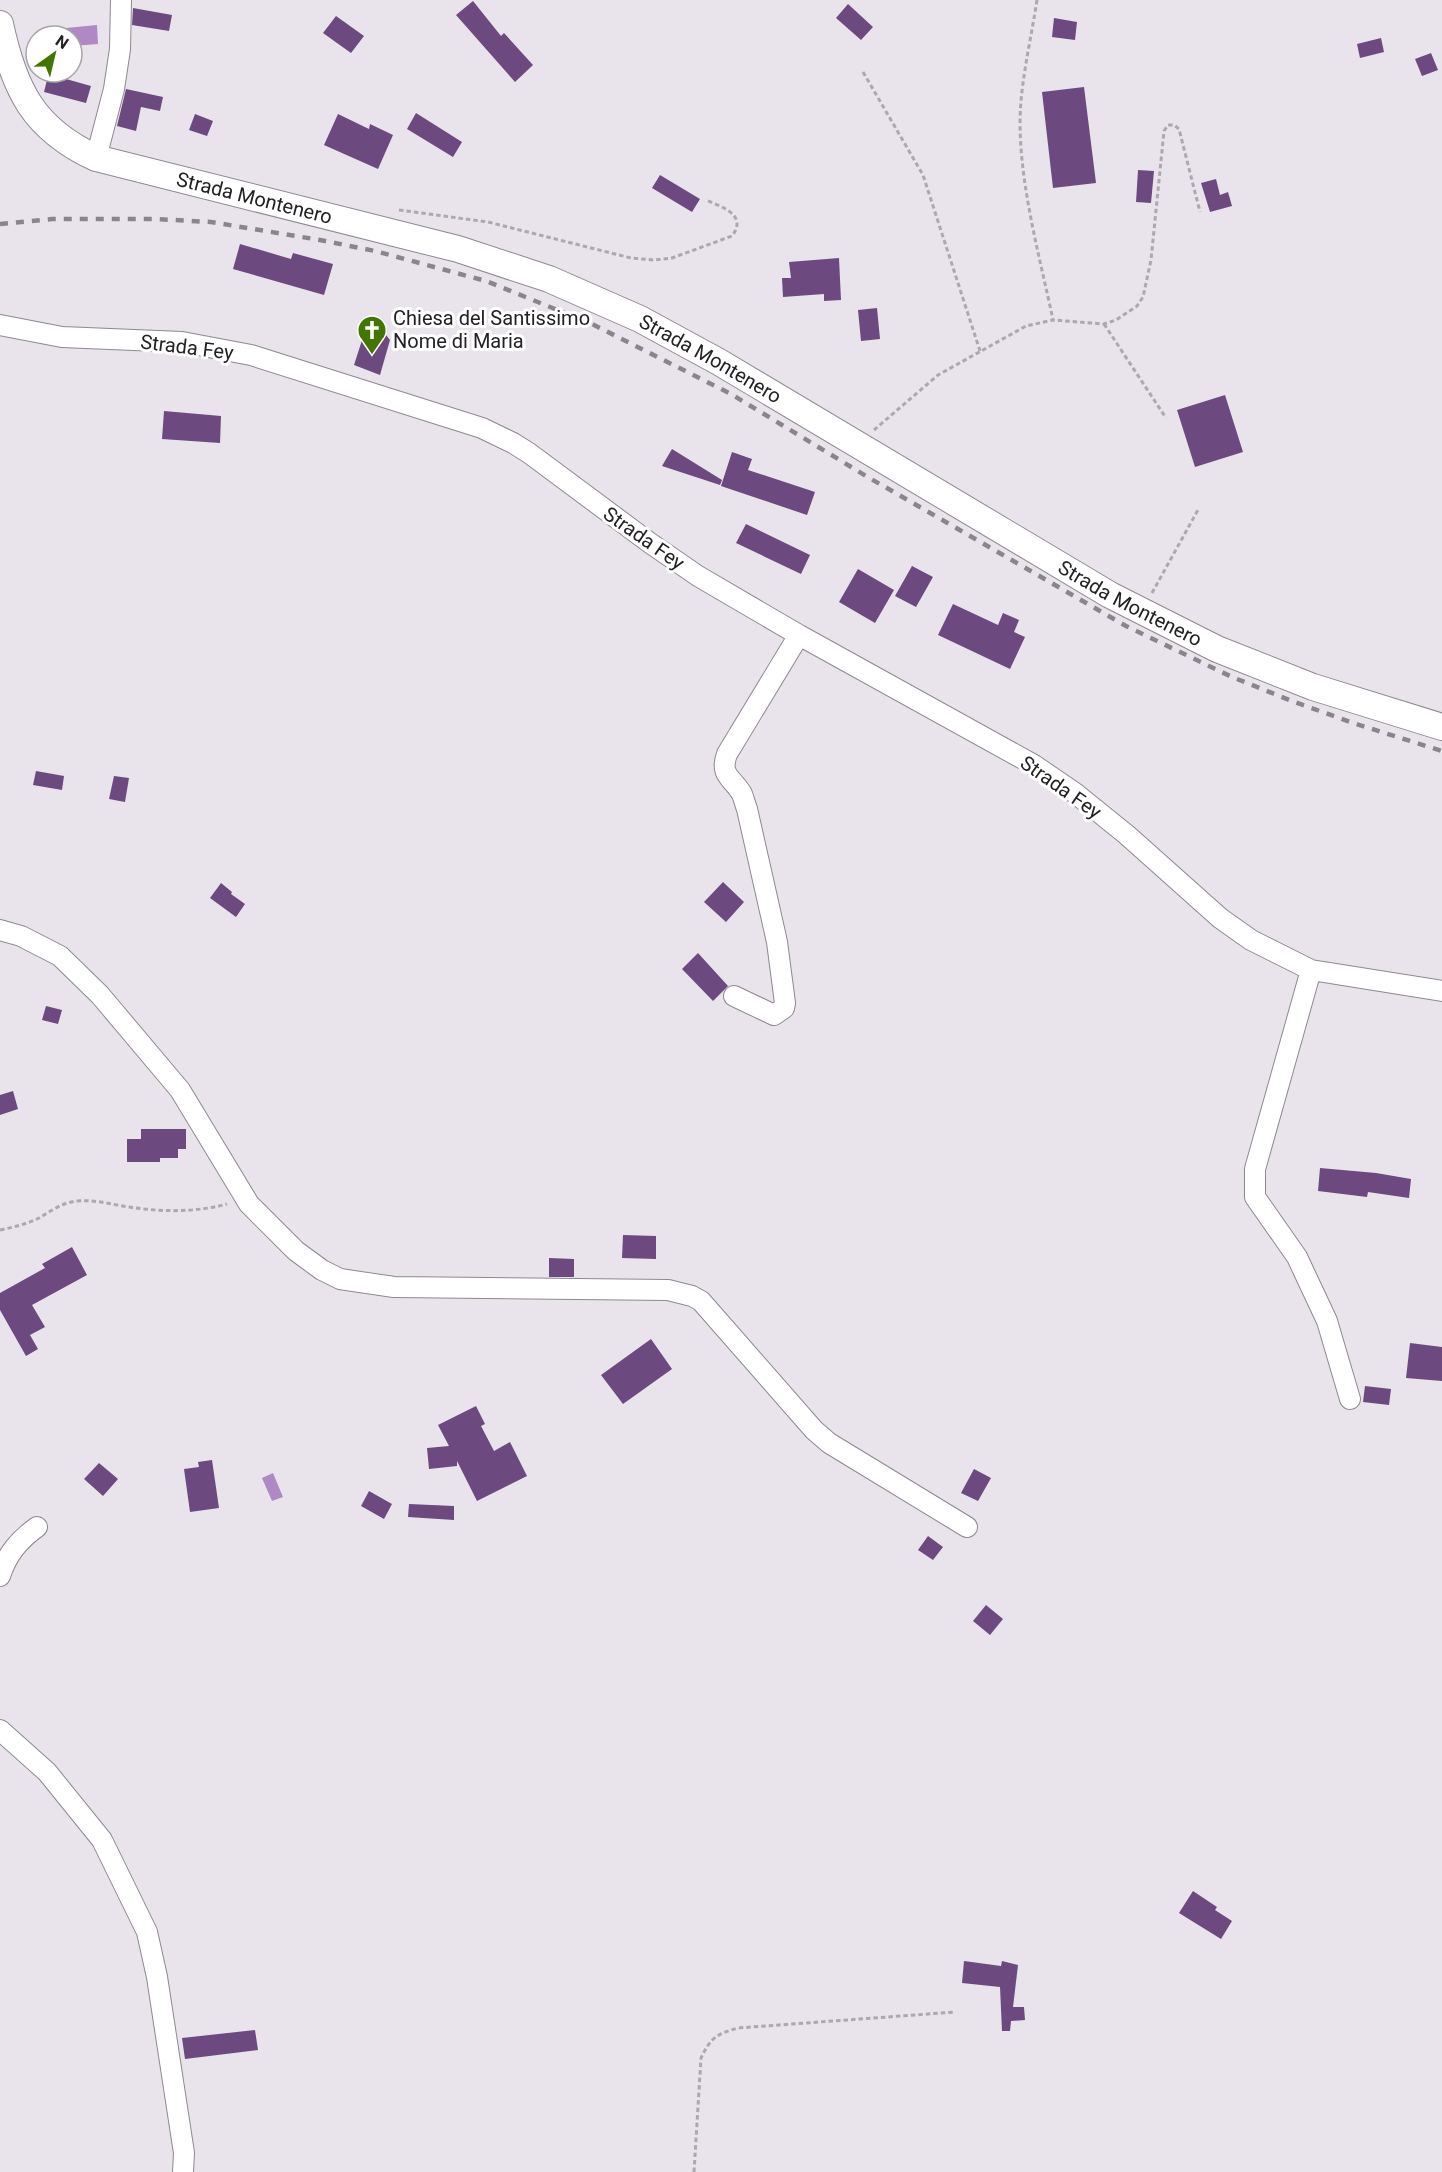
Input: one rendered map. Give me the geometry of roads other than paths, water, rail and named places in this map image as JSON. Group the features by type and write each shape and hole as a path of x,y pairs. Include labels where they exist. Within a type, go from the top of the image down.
{"main road":[{"name":"Strada Montenero","path":"0,24 13,72 23,95 37,117 73,148 96,158 458,249 549,279 640,320 690,346 1110,596 1218,650 1313,687 1442,728"}],"street":[{"path":"96,158 114,89 120,49 121,0"},
{"name":"Strada Fey","path":"0,325 62,337 182,342 216,347 251,355 482,428 529,453 698,576 799,635 1034,765 1075,793 1220,918 1251,940 1311,970 1442,991"},
{"path":"734,996 774,1015 784,1008 785,1003 777,942 747,808 741,793 725,773 724,764 727,754 799,635"},
{"path":"0,930 21,936 60,957 100,994 180,1090 248,1201 296,1251 322,1270 340,1279 394,1287 668,1290 692,1296 701,1301 814,1430 829,1443 966,1527"},
{"path":"1311,970 1255,1169 1255,1197 1296,1257 1327,1321 1350,1399"},
{"path":"0,1575 5,1559 23,1537 37,1527"},
{"path":"0,1730 47,1772 102,1840 147,1932 184,2153 183,2172"}],"railway":[{"path":"0,224 52,219 156,219 211,222 375,251 486,281 592,324 731,394 866,476 1126,626 1232,677 1292,701 1442,751"}],"place":[{"name":"Chiesa del Santissimo Nome di Maria","path":"372,356"}]}
